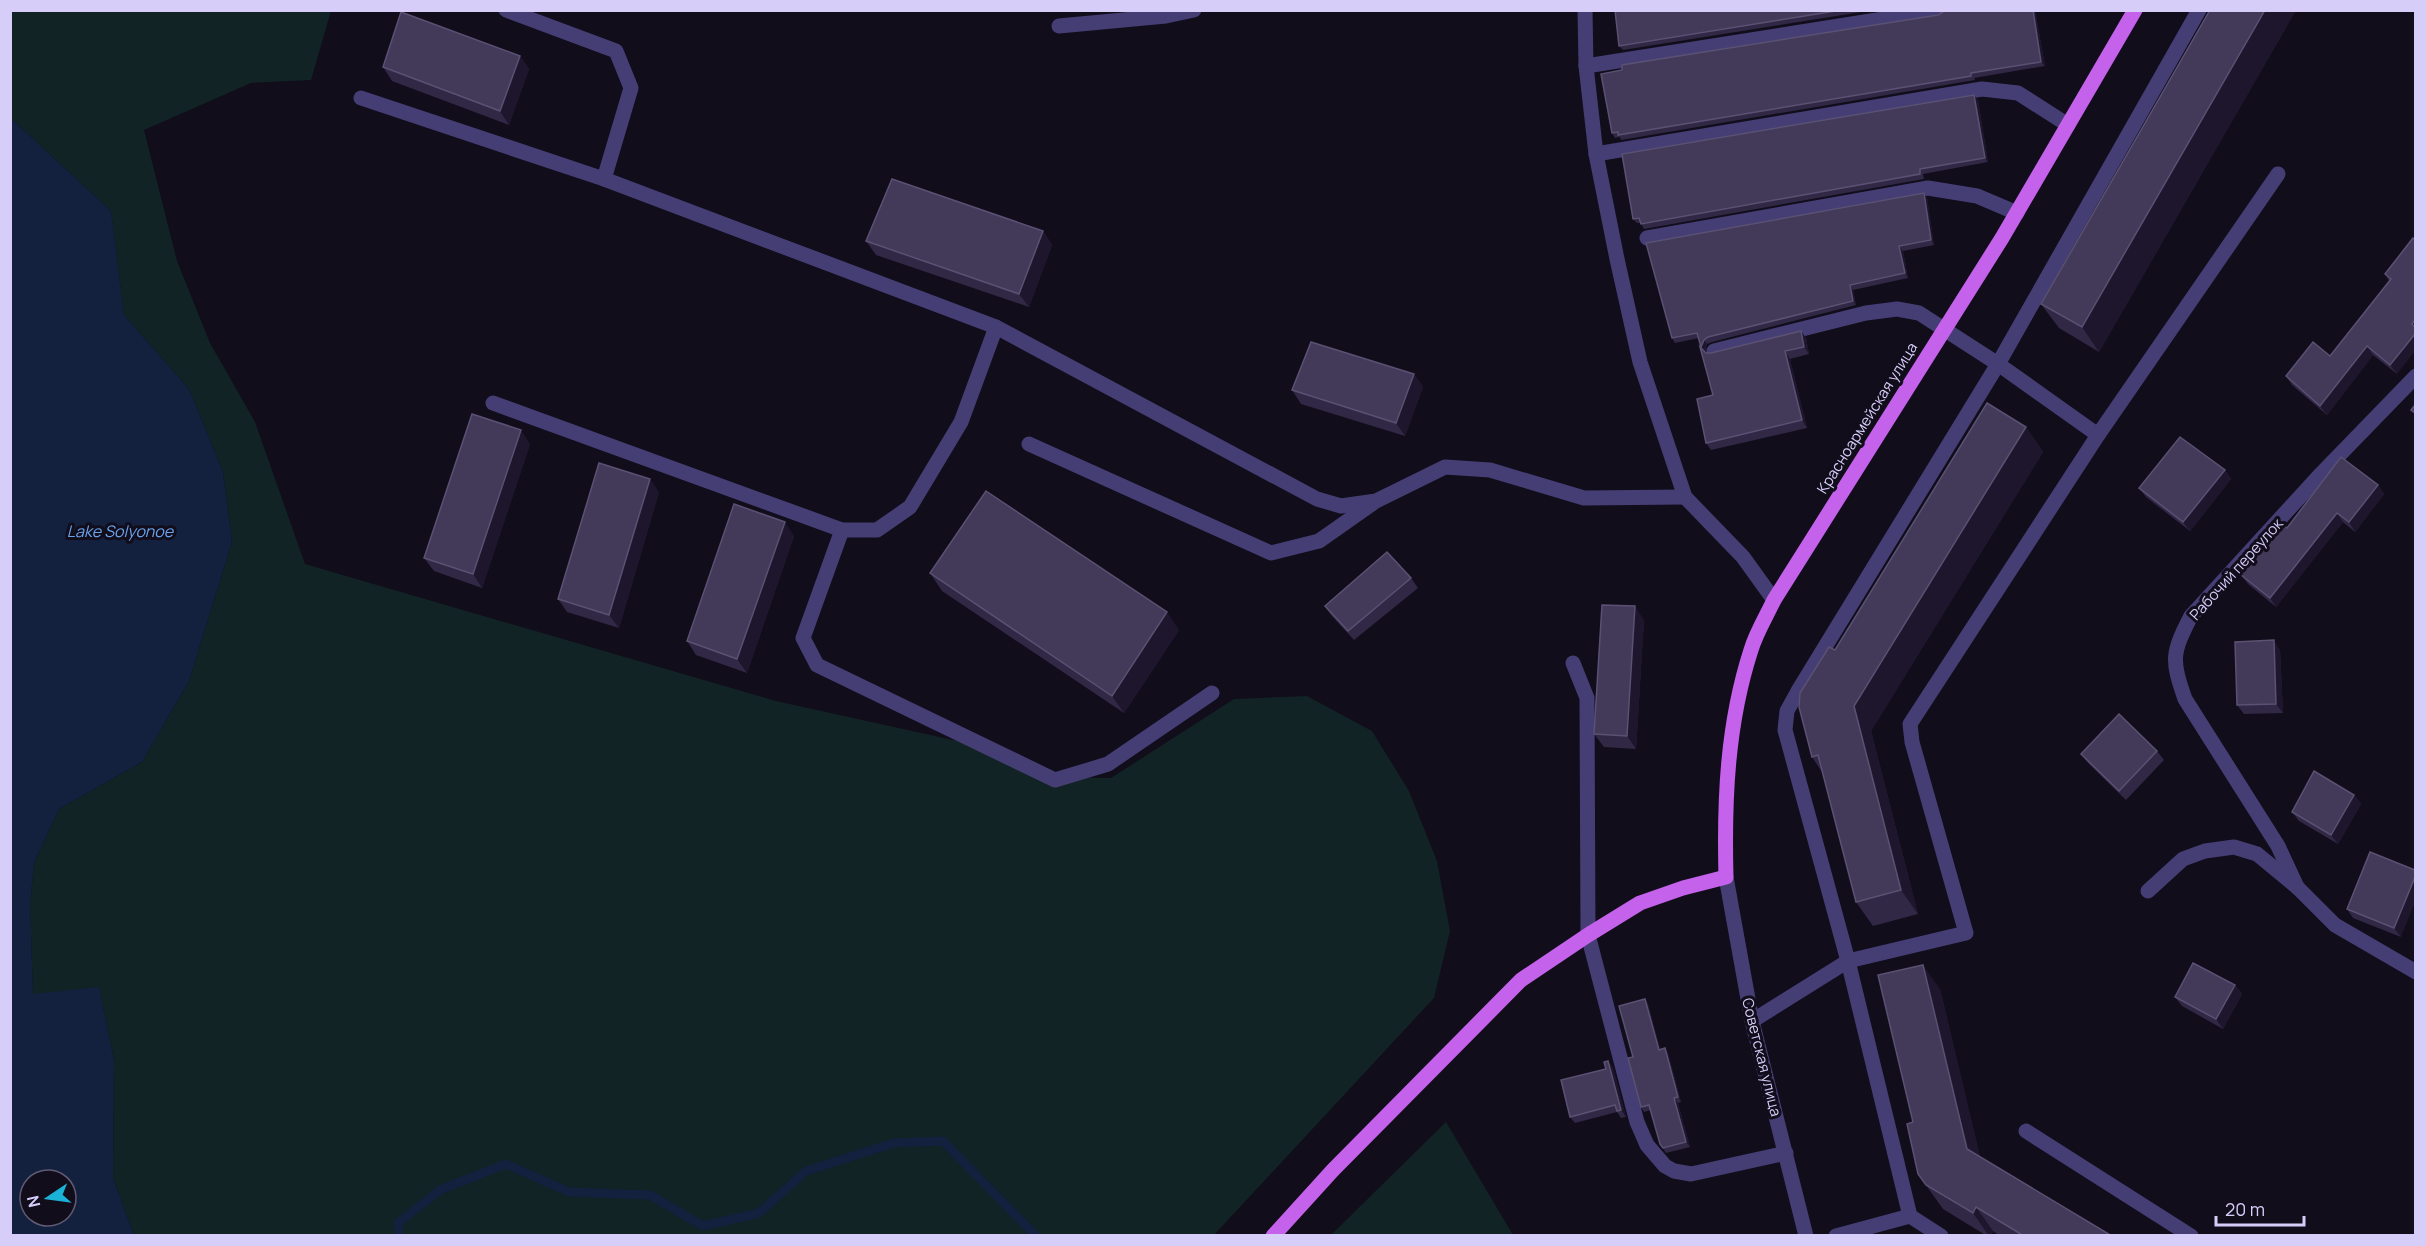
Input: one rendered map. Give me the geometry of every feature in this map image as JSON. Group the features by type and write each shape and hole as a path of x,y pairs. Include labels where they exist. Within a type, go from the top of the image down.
{"main road":[{"name":"Красноармейская улица","path":"1726,877 1725,819 1728,757 1738,698 1751,648 1774,600 2017,213 2135,10"},
{"path":"1273,1236 1333,1170 1521,980 1588,934 1641,903 1683,888 1726,877"}],"street":[{"path":"506,10 616,51 631,88 604,179"},
{"path":"1059,26 1166,16 1194,10"},
{"path":"1585,10 1586,66 1596,154 1640,362 1685,496 1743,557 1774,600"},
{"path":"1586,66 1940,10"},
{"path":"1941,1236 1910,1216 1848,961 1785,730 1787,711 1998,364 2199,10"},
{"path":"1596,154 1982,89 2018,93 2068,124"},
{"path":"361,98 604,179 996,327 1317,499 1341,506 1376,501"},
{"path":"1752,1021 1848,961 1966,933 1912,742 1911,724 2098,435 2278,174"},
{"path":"1647,238 1928,188 1977,196 2017,213"},
{"path":"1714,351 1866,314 1897,309 1919,314 1998,364 2098,435"},
{"path":"493,404 842,530 877,530 910,507 961,422 996,327"},
{"name":"Рабочий переулок","path":"2297,886 2278,846 2185,699 2177,678 2174,657 2191,616 2318,477 2415,376"},
{"path":"1029,444 1271,553 1319,541 1376,501 1445,467 1490,470 1584,498 1685,496"},
{"path":"842,530 803,638 816,665 1055,780 1108,764 1212,693"},
{"path":"1573,663 1587,698 1588,934 1637,1122 1647,1145 1665,1166 1674,1171 1691,1174 1786,1153"},
{"path":"2148,891 2183,859 2205,851 2234,847 2257,854 2297,886 2335,925 2415,972"},
{"name":"Советская улица","path":"1726,877 1752,1021 1806,1236"},
{"path":"2026,1131 2191,1236"},
{"path":"1836,1236 1910,1216"}],"shaded area":[{"path":"10,11 331,11 311,80 251,83 144,130 177,261 210,343 255,422 305,564 776,701 985,747 1041,777 1111,778 1234,699 1307,696 1372,731 1409,791 1437,861 1450,931 1434,998 1214,1235 134,1235 113,1178 114,1060 99,988 33,995 30,905 34,863 59,809 142,762 189,681 232,542 223,472 189,389 124,315 111,211 14,121 11,121"},
{"path":"1446,1122 1513,1235 1331,1235"}],"water":[{"name":"Lake Solyonoe","path":"10,121 14,121 111,211 124,315 189,389 223,472 232,542 189,681 142,762 59,809 34,863 30,905 33,994 99,987 114,1060 113,1178 134,1235 11,1235"}],"building":[{"path":"1615,10 1842,10 1619,46"},
{"path":"1944,10 2033,10 2041,62 1971,73 1971,76 1618,135 1618,132 1612,133 1601,74 1622,70 1622,65 1938,15"},
{"path":"2210,10 2265,10 2082,327 2041,304"},
{"path":"401,12 520,56 500,111 383,67"},
{"path":"1974,95 1985,158 1920,169 1920,174 1641,224 1639,218 1633,219 1622,154"},
{"path":"892,179 1043,231 1019,294 866,241"},
{"path":"1924,193 1931,240 1899,246 1905,273 1850,285 1853,301 1708,337 1701,347 1697,333 1672,338 1646,243"},
{"path":"2413,238 2415,240 2415,320 2412,324 2415,327 2415,334 2390,365 2367,346 2320,406 2286,376 2313,342 2330,356 2391,279 2385,274"},
{"path":"1801,331 1804,347 1785,351 1802,420 1706,443 1697,399 1713,395 1700,347 1706,353 1711,353"},
{"path":"1311,342 1414,374 1396,423 1292,390"},
{"path":"1987,403 2026,427 1854,706 1901,890 1856,902 1818,755 1812,757 1799,707 1800,693 1829,647 1835,650"},
{"path":"472,414 521,430 473,574 424,558"},
{"path":"2180,437 2225,470 2183,522 2139,488"},
{"path":"2341,457 2378,485 2349,522 2337,513 2270,598 2241,575 2282,524 2287,528"},
{"path":"599,463 650,479 609,615 558,599"},
{"path":"986,491 1167,612 1112,696 930,573"},
{"path":"734,504 785,522 737,659 687,641"},
{"path":"1387,552 1411,578 1348,631 1325,606"},
{"path":"1602,605 1635,606 1627,736 1594,734"},
{"path":"2274,640 2276,704 2237,705 2235,642"},
{"path":"2119,714 2157,751 2119,791 2081,754"},
{"path":"2314,771 2354,795 2331,835 2292,812"},
{"path":"2370,852 2415,870 2415,877 2394,928 2347,909"},
{"path":"2193,963 2235,985 2216,1019 2175,997"},
{"path":"1923,965 1967,1149 2112,1236 2024,1236 1976,1207 1973,1213 1926,1185 1918,1174 1907,1124 1913,1122 1878,975"},
{"path":"1645,999 1659,1050 1665,1048 1678,1097 1674,1098 1686,1142 1663,1148 1649,1105 1641,1107 1628,1058 1633,1057 1619,1006"},
{"path":"1608,1061 1621,1110 1617,1111 1615,1105 1570,1117 1561,1080 1606,1069 1604,1062"}],"waterway":[{"path":"399,1236 398,1223 440,1190 506,1164 569,1192 650,1195 703,1226 759,1213 806,1171 894,1143 943,1141 1036,1236"}]}
